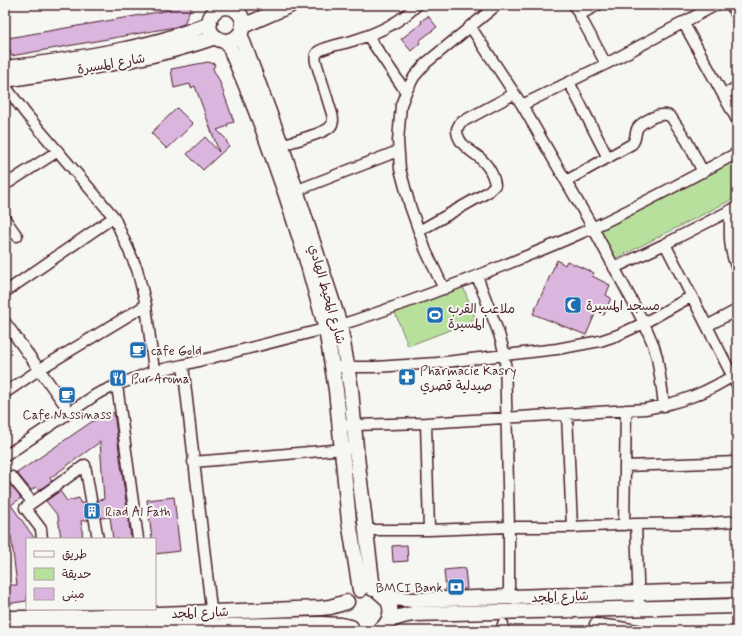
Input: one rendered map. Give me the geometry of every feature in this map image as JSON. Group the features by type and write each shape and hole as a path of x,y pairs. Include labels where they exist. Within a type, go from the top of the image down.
{"street":[{"path":"242,30 241,16 233,7 219,9 212,14 211,31 221,39 234,39 242,30 291,5"},
{"path":"275,146 313,135 326,130 331,126 333,121 332,114 316,62 316,54 328,48 368,36 395,22 417,5"},
{"path":"444,289 426,251 410,206 400,169 398,141 401,105 414,77 426,64 497,5"},
{"path":"574,5 606,64"},
{"path":"579,15 598,5"},
{"path":"522,105 606,64 716,5"},
{"path":"731,5 737,16"},
{"name":"شارع المسيرة","path":"5,68 89,56 148,44 177,36 212,14"},
{"path":"683,22 737,120"},
{"path":"470,26 522,105 593,228 644,323 657,357 664,406"},
{"name":"شارع المحيط الهادي","path":"242,30 275,146 340,325 351,389 347,426 342,449 349,521 372,592"},
{"path":"368,36 406,92"},
{"name":"شارع المحيط الهادي","path":"221,39 275,146"},
{"name":"شارع المسيرة","path":"6,86 86,68 146,57 194,44 221,39"},
{"path":"569,82 608,158"},
{"path":"6,86 58,151 114,217 137,269 146,305 154,371"},
{"path":"723,95 737,87"},
{"path":"419,231 488,192 495,185 494,178 486,164 464,146 456,129 460,123 514,94"},
{"path":"566,181 632,144 639,126 645,121 656,116 667,115 671,117 676,124 703,172"},
{"path":"5,185 58,151"},
{"path":"291,193 398,151"},
{"path":"5,456 97,394 117,385 154,371 340,325 444,289 567,240 593,228 737,153"},
{"name":"شارع المحيط الهادي","path":"291,193 306,258 326,329 336,390 347,426 356,448 372,592"},
{"path":"614,268 733,209"},
{"path":"733,209 729,241 737,269"},
{"path":"5,292 114,217"},
{"path":"5,219 17,236"},
{"path":"347,426 426,423 626,410 664,406 698,395 735,378 665,244"},
{"path":"477,276 499,334 505,355 509,597"},
{"path":"332,368 437,363 557,349 600,341 618,335 644,323 692,296"},
{"path":"5,393 40,369 146,305"},
{"path":"707,326 737,310"},
{"path":"5,322 70,412"},
{"path":"182,365 212,619"},
{"path":"117,385 138,538"},
{"path":"624,525 626,410"},
{"path":"567,414 572,527"},
{"path":"426,423 429,530"},
{"path":"194,462 356,448"},
{"path":"625,466 737,462"},
{"path":"42,538 41,529 25,508 85,465 98,538"},
{"path":"12,477 32,502"},
{"path":"366,530 572,527 737,521"},
{"path":"636,524 638,608"},
{"name":"شارع المجد","path":"372,592 403,600 412,600 737,590"},
{"path":"353,629 347,621 345,608 350,597 354,593 372,592 387,600 390,607 390,615 384,626"},
{"name":"شارع المجد","path":"5,618 165,629 212,619 330,607 347,602"},
{"name":"شارع المجد","path":"384,626 396,617 414,614 737,606"},
{"path":"600,609 594,628 614,626 642,631"},
{"name":"شارع المجد","path":"5,629 50,622 148,612 212,619 341,625 353,629"}],"green space":[{"path":"737,158 737,197 615,259 599,228"},
{"name":"ملاعب القرب المسيرة","path":"462,284 476,320 408,346 394,310"}],"building":[{"path":"172,5 192,5 184,24 175,27 11,56 8,38 170,10"},
{"path":"428,16 437,27 419,41 420,43 411,51 401,39 422,23 421,21"},
{"path":"208,62 215,64 213,69 219,80 234,122 217,130 227,140 226,141 229,146 203,170 187,154 205,137 219,152 195,86 191,88 190,84 174,88 171,69"},
{"path":"177,108 193,124 167,149 151,133"},
{"name":"مسجد المسيرة","path":"557,260 565,265 567,261 594,273 592,276 610,285 606,295 611,298 604,315 596,312 586,335 533,314"},
{"path":"106,412 114,413 131,538 113,538 110,517 101,518 98,500 104,499 100,442 50,478 52,481 39,490 36,487 31,490 17,473"},
{"path":"7,480 21,498 11,505 34,538 26,538 26,601 5,604 5,585 17,585 11,536 5,528 5,481"},
{"path":"60,491 67,501 79,498 80,503 85,503 88,520 81,521 83,538 61,538 58,516 46,501"},
{"path":"174,497 180,551 156,554 156,538 152,538 147,500"},
{"path":"407,545 408,561 393,562 392,546"},
{"path":"465,568 467,589 446,590 444,570"}],"place":[{"name":"مسجد المسيرة","path":"573,305"},
{"name":"ملاعب القرب المسيرة","path":"435,315"},
{"name":"cafe Gold","path":"138,350"},
{"name":"Pharmacie Kasry صيدلية قصري","path":"407,377"},
{"name":"Pur Aroma","path":"118,378"},
{"name":"Cafe Nassinass","path":"67,395"},
{"name":"Riad Al Fath","path":"92,511"},
{"name":"BMCI Bank","path":"456,587"}]}
